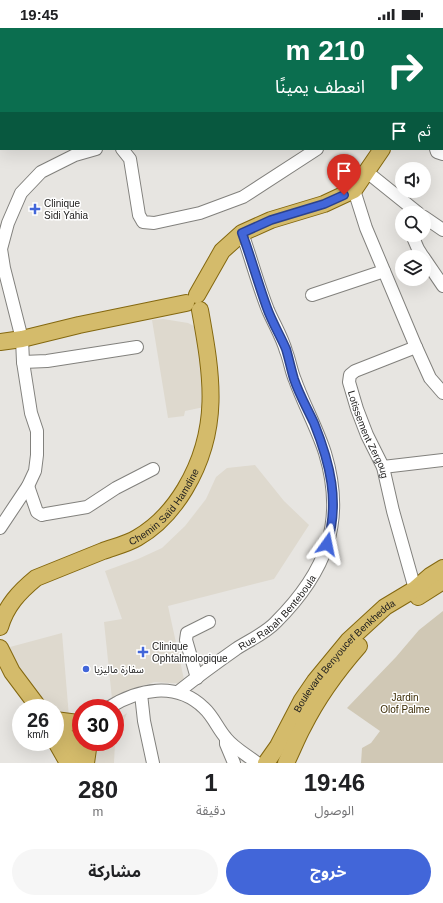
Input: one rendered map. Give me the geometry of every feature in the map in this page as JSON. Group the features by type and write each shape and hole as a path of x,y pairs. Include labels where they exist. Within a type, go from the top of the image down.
{"main road":[{"path":"0,342 22,339 79,325 194,303 222,251 242,233 271,220 324,204 354,190 380,151"},
{"name":"Chemin Saïd Hamdine","path":"0,627 3,616 15,597 36,578 136,538 163,519 174,507 181,496 200,462 211,414 208,349 194,303"},
{"name":"Boulevard Benyoucef Benkhedda","path":"266,763 278,746 302,700 327,666 370,620 385,607 439,575"},
{"name":"Boulevard Benyoucef Benkhedda","path":"286,763 303,726 316,703 329,683 354,651 385,619 439,575"},
{"path":"0,648 12,672 32,699"},
{"path":"64,738 80,755"}],"street":[{"path":"2,523 28,486 35,471 37,431 31,413 23,362 22,339 4,268 1,249 8,223 20,193 41,172 75,155 92,150"},
{"path":"123,150 130,159 139,215 143,222 154,223 200,212 243,196 315,150"},
{"path":"367,172 395,195"},
{"path":"354,190 366,228 416,347 430,378 443,393"},
{"path":"398,198 401,206"},
{"path":"398,198 409,206"},
{"path":"431,222 443,230"},
{"name":"Rue Rabah Benteboula","path":"178,692 236,649 275,624 296,600 316,572 330,535 334,510 333,487 325,453 314,424 294,380 286,350 268,309 242,233"},
{"path":"431,268 443,286"},
{"path":"312,295 384,271"},
{"path":"23,362 48,361 137,347"},
{"name":"Lotissement Zergoug","path":"414,589 383,467 367,435 349,382 350,375 355,371 416,347"},
{"path":"383,467 443,460"},
{"path":"28,486 37,512 42,515 87,507 116,488 152,469"},
{"path":"408,564 439,575"},
{"path":"197,678 186,640 187,632 210,622"},
{"path":"124,700 136,695 167,691 178,692 192,698 205,709 226,739 257,763"},
{"path":"136,695 144,721 153,763"},
{"path":"226,739 226,744 234,763"}],"shaded area":[{"path":"163,319 188,323 196,327 209,406 185,411 184,416 168,418 152,320"},
{"path":"255,465 284,501 309,525 274,579 168,606 185,684 155,682 135,688 112,699 104,622 122,619 105,571 138,559 162,548 185,526 206,499 216,477 227,468"},
{"path":"62,633 69,717 64,716 64,699 39,699 14,667 10,647"},
{"path":"95,751 115,751 114,763 93,763"}],"green space":[{"name":"Jardin Olof Palme","path":"443,611 443,763 361,763 362,748 371,743 380,731 347,708 396,657 419,630"}],"place":[{"name":"Clinique Sidi Yahia","path":"35,209"},
{"name":"Clinique Ophtalmologique","path":"143,652"},
{"name":"سفارة ماليزيا","path":"86,669"}],"route":[{"path":"327,544 334,510 333,487 325,453 314,424 294,380 286,350 268,309 242,233 271,220 324,204 344,195"}]}
